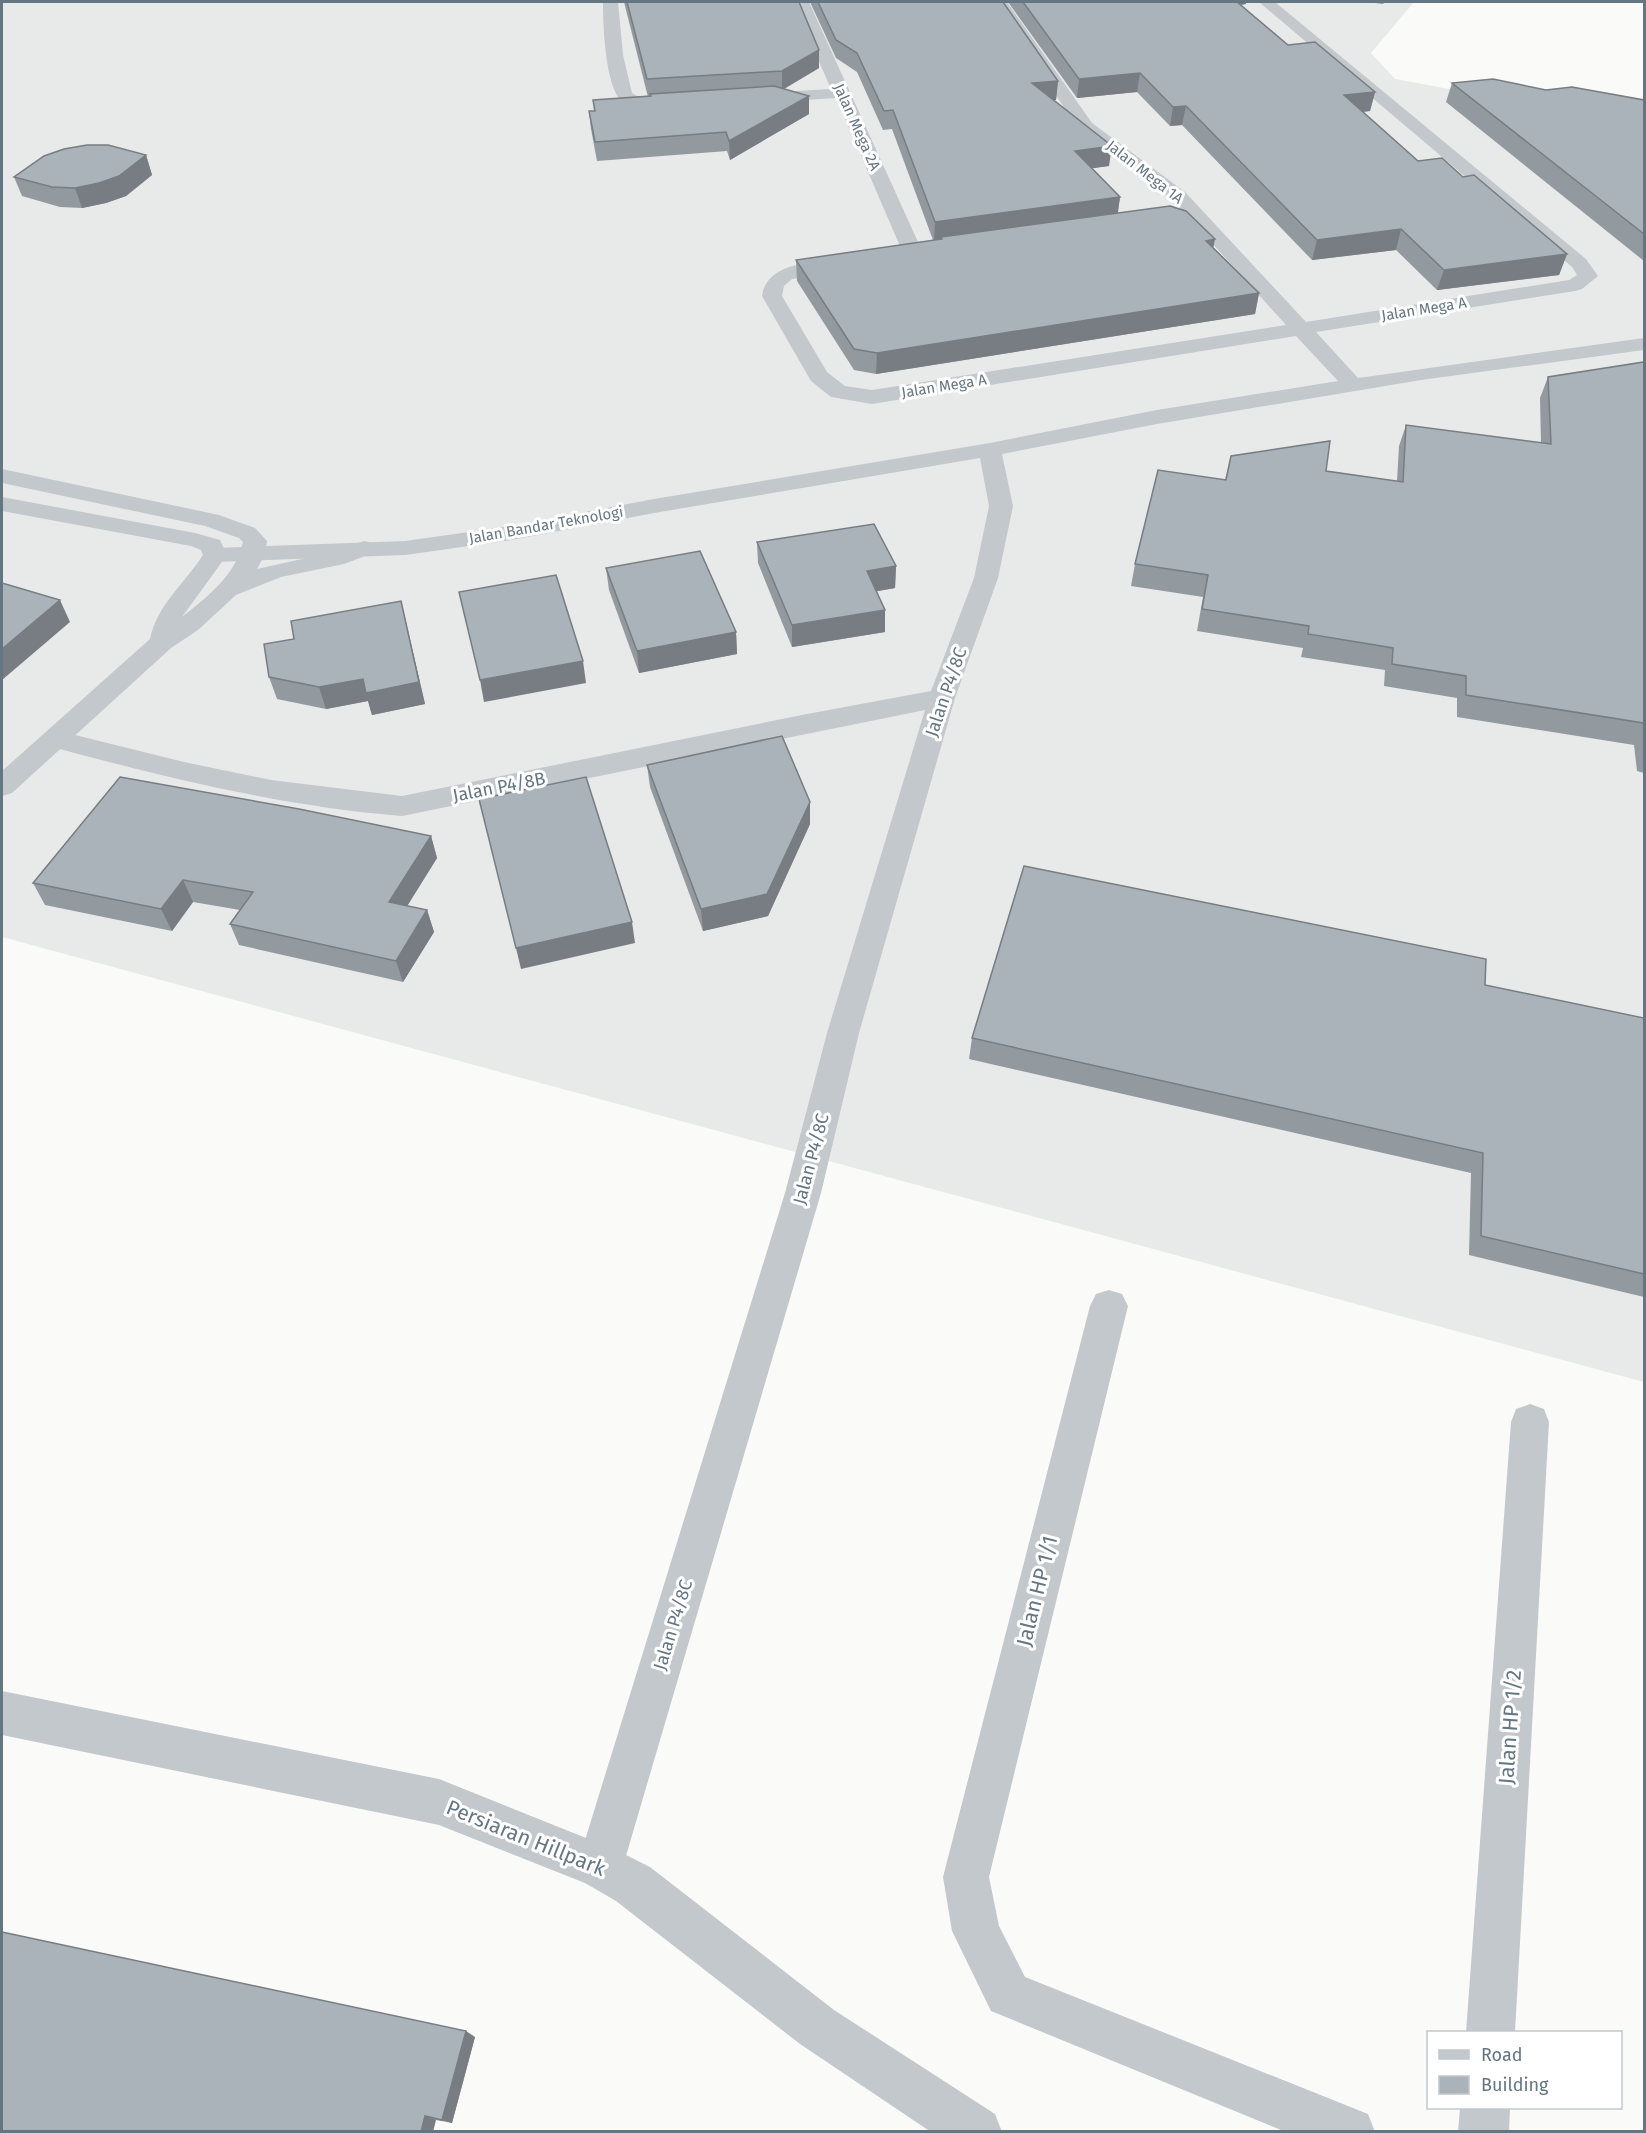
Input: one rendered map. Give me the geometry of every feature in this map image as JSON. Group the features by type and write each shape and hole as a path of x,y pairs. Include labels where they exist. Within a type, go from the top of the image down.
{"street":[{"path":"610,2 620,88 628,100 648,105 683,103"},
{"name":"Jalan Mega 2A","path":"801,2 913,253"},
{"name":"Jalan Mega 1A","path":"1000,2 1086,127 1179,196 1353,385"},
{"name":"Jalan Mega A","path":"855,263 786,274 774,284 772,296 819,376 839,392 872,397 1575,285 1588,276 1579,263 1266,2"},
{"path":"741,99 842,93"},
{"path":"1172,217 1195,214"},
{"path":"890,257 937,250"},
{"path":"631,511 990,450 1157,417 1353,385 1644,344"},
{"name":"Jalan P4/8C","path":"600,1866 803,1193 843,1033 942,698 986,578 1000,506 990,450"},
{"name":"Jalan Bandar Teknologi","path":"2,476 212,520 251,542"},
{"name":"Jalan Bandar Teknologi","path":"2,504 195,540 213,550 251,542 405,548 511,533 631,511"},
{"name":"Jalan Bandar Teknologi","path":"345,528 631,511"},
{"name":"Jalan Bandar Teknologi","path":"251,542 275,529"},
{"path":"2,786 162,642 180,633 202,616 246,568 251,542"},
{"path":"225,591 274,572 335,559 364,548"},
{"path":"162,642 163,628 168,617 208,567 213,550"},
{"name":"Jalan P4/8B","path":"56,739 139,761 283,791 356,804 402,806 807,723 942,698"},
{"name":"Jalan HP 1/1","path":"1109,1306 966,1877 976,1931 1008,1994 1350,2132"},
{"name":"Jalan HP 1/2","path":"1490,2031 1530,1422"},
{"name":"Persiaran Hillpark","path":"2,1713 439,1802 600,1866 633,1884 817,2027 977,2132"},
{"path":"1483,2132 1485,2109"}],"shaded area":[{"path":"2,2 1414,2 1371,53 1395,79 1644,125 1644,1382 2,937"}],"building":[{"path":"627,2 799,2 819,50 782,71 647,79"},
{"path":"818,2 1003,2 1058,81 1032,83 1112,146 1075,151 1120,197 935,222 893,110 884,111 857,53 836,40"},
{"path":"1023,2 1237,2 1288,45 1315,42 1375,92 1344,95 1418,161 1442,158 1463,177 1474,175 1567,254 1444,270 1401,229 1317,240 1186,106 1173,107 1140,73 1079,79"},
{"path":"1493,79 1546,90 1572,87 1644,100 1644,234 1452,83"},
{"path":"774,86 809,96 729,141 726,132 595,142 589,111 595,111 593,100"},
{"path":"87,145 108,145 146,155 119,176 75,188 52,187 14,177 44,156 64,149"},
{"path":"1170,206 1186,211 1215,239 1206,241 1259,293 877,353 854,349 796,260 942,239 941,237"},
{"path":"1644,362 1644,723 1466,695 1466,676 1392,664 1393,648 1308,634 1309,626 1202,609 1208,575 1135,564 1158,470 1226,480 1231,456 1330,441 1326,471 1403,482 1406,425 1551,444 1548,377"},
{"path":"874,524 896,566 867,571 885,610 792,625 757,542"},
{"path":"700,551 736,632 637,651 606,568"},
{"path":"556,575 583,661 480,680 459,592"},
{"path":"2,583 60,600 2,649"},
{"path":"401,601 419,682 366,693 363,679 319,687 269,677 264,644 294,639 291,621"},
{"path":"782,736 810,802 767,894 701,909 647,765"},
{"path":"120,777 299,809 431,836 389,902 427,910 396,961 230,924 253,892 183,880 161,909 33,883"},
{"path":"586,777 632,922 516,948 479,799"},
{"path":"1024,866 1486,959 1485,985 1644,1018 1644,1274 1481,1236 1483,1153 972,1038"},
{"path":"2,1932 466,2031 442,2120 425,2116 421,2132 2,2132"}]}
